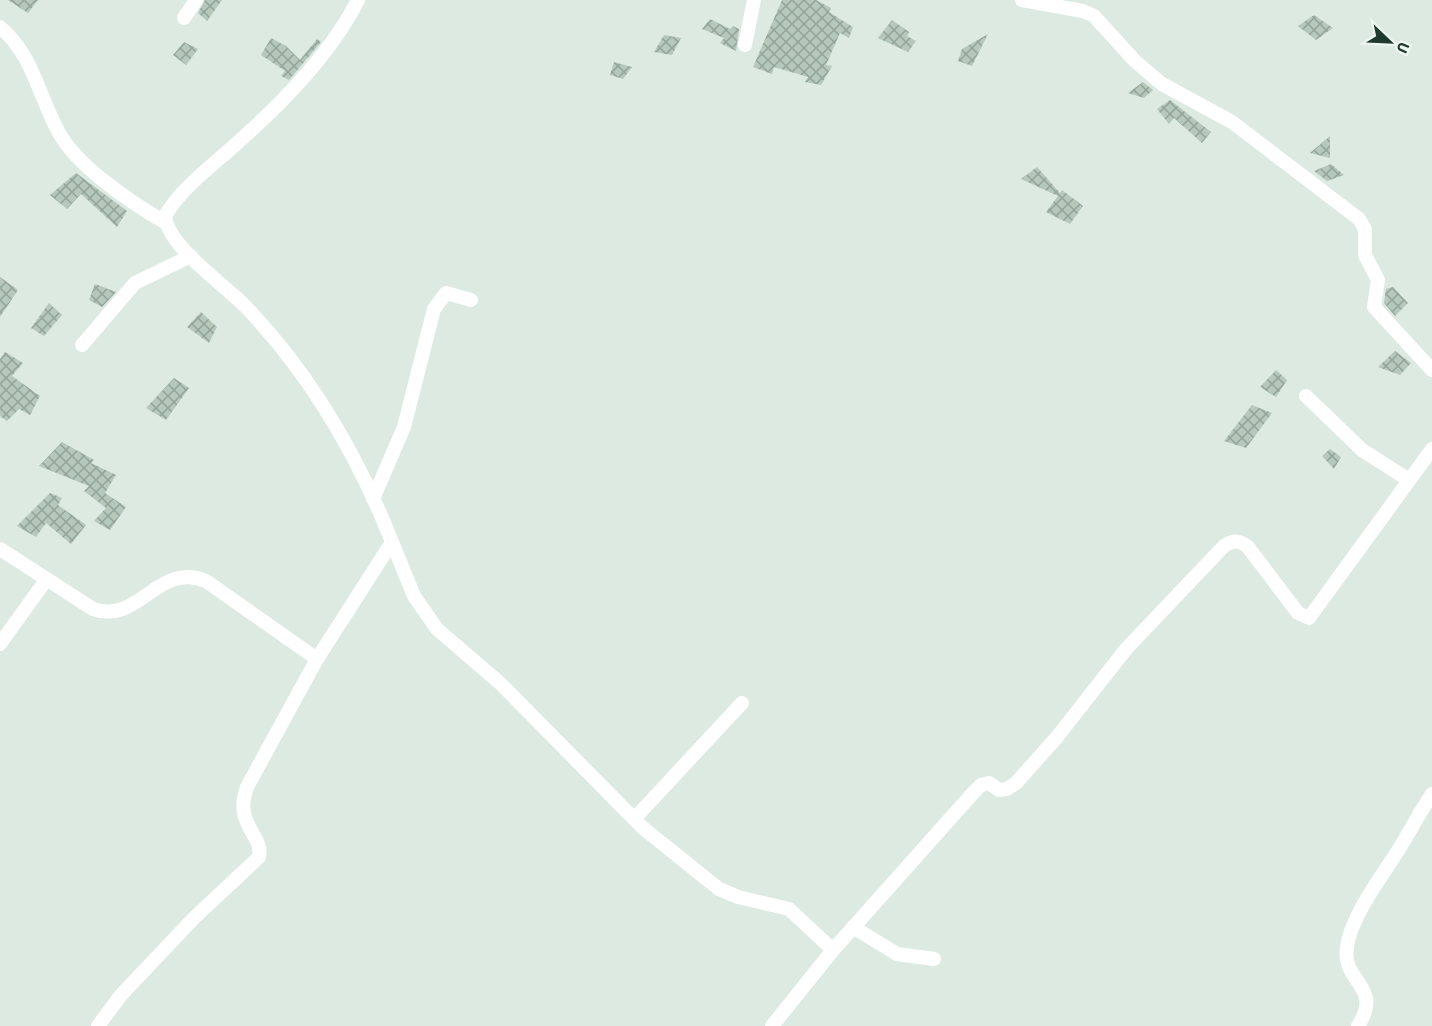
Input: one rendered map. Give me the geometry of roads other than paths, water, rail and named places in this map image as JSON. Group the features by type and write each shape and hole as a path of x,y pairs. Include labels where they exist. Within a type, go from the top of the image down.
{"street":[{"path":"184,18 195,0"},
{"path":"745,45 754,0"},
{"path":"1022,0 1083,11 1094,16 1135,62 1162,84 1232,122 1359,219 1365,229 1365,255 1378,280 1374,307 1432,370"},
{"path":"352,3 331,44 282,98 175,202 165,216 173,237 260,321 310,386 345,443 373,499 414,596 437,629 501,684 634,819 719,889 738,897 789,909 833,950"},
{"path":"0,27 20,46 29,60 58,132 66,144 118,194 166,223"},
{"path":"82,345 135,283 191,256"},
{"path":"373,499 404,427 434,309 446,293 471,300"},
{"path":"1306,396 1362,450 1409,480"},
{"path":"772,1026 833,950 973,792 981,785 989,783 999,790 1007,789 1016,783 1057,736 1126,649 1224,546 1232,541 1241,542 1298,613 1309,618 1432,449"},
{"path":"98,1026 121,995 194,918 259,857 260,845 244,818 244,794 317,659 392,542"},
{"path":"0,549 93,609 112,614 122,611 165,584 180,578 197,577 317,659"},
{"path":"0,644 46,580"},
{"path":"634,819 742,703"},
{"path":"1358,1026 1365,1015 1368,1000 1364,986 1349,968 1347,945 1361,911 1432,794"},
{"path":"853,927 897,954 934,959"}]}
